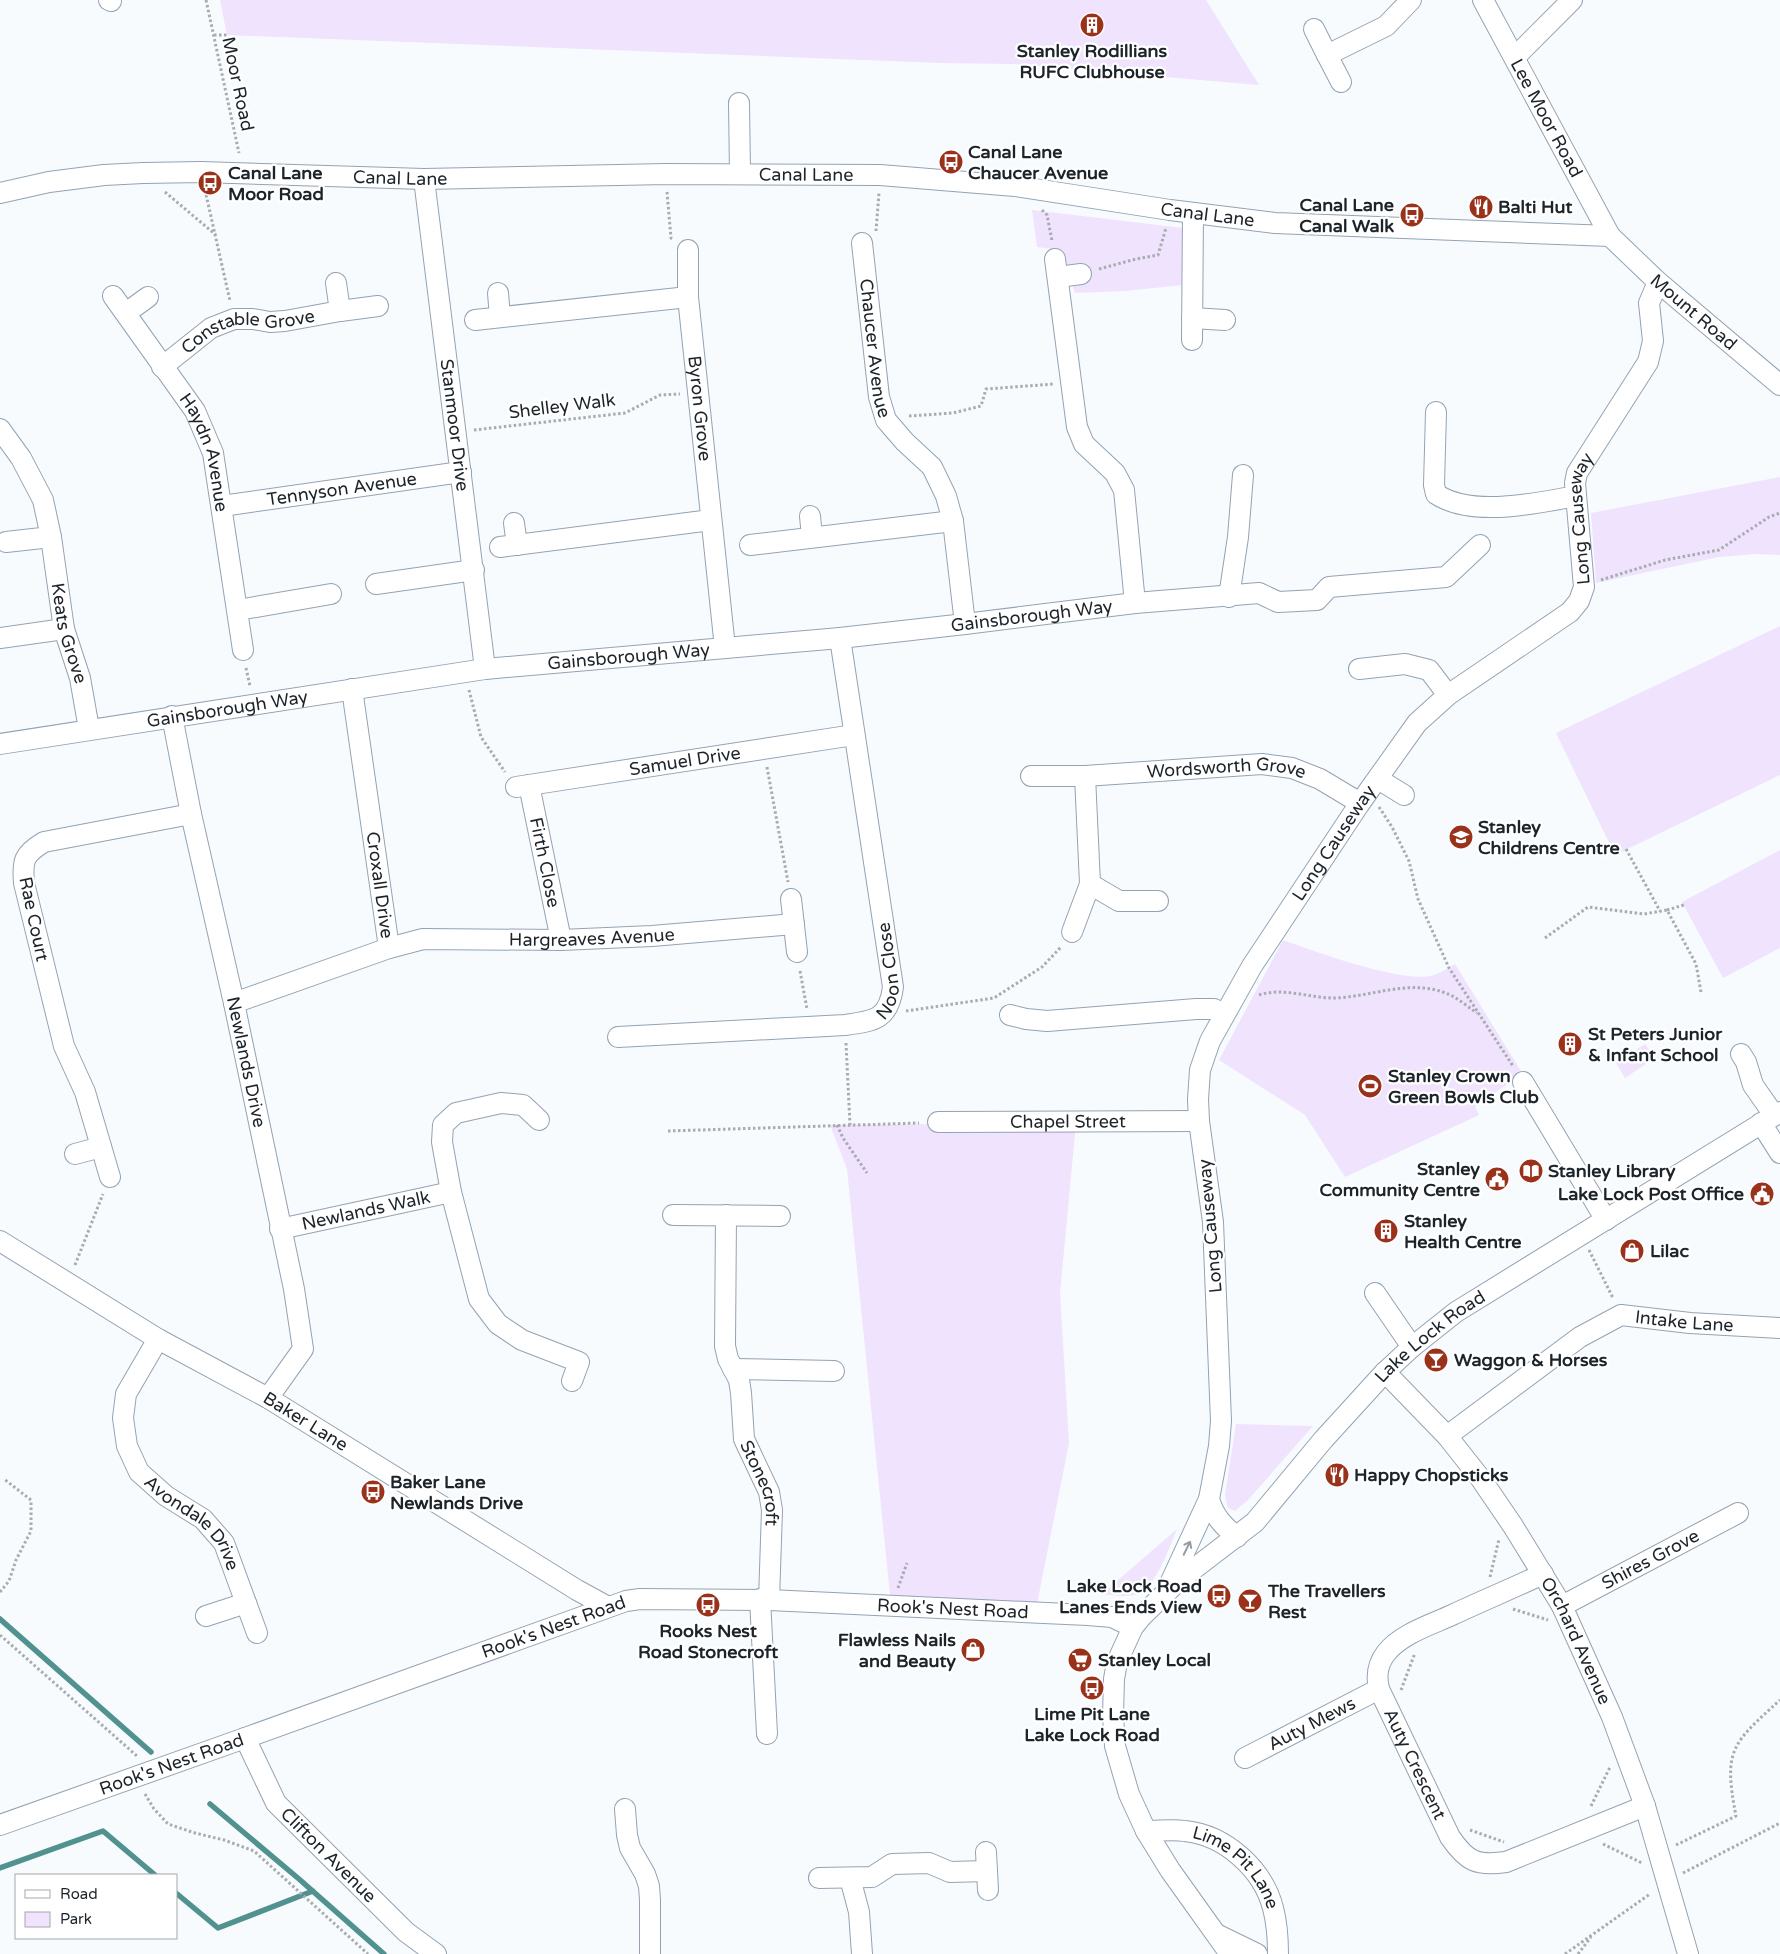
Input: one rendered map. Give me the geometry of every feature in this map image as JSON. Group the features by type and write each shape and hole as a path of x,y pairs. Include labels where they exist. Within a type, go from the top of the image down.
{"street":[{"path":"1327,55 1386,26 1411,0"},
{"name":"Lee Moor Road","path":"1483,0 1610,236"},
{"path":"1515,57 1572,0"},
{"path":"1314,29 1341,82"},
{"path":"739,103 740,174"},
{"name":"Canal Lane","path":"0,193 50,182 104,175 201,172 243,175 424,179 666,174 880,175 1015,186 1170,210 1274,223 1610,236"},
{"name":"Stanmoor Drive","path":"424,179 485,669"},
{"path":"1192,340 1193,213"},
{"name":"Mount Road","path":"1610,236 1658,282 1780,385"},
{"name":"Chaucer Avenue","path":"862,243 879,397 886,420 905,442 932,468 946,496 953,521 965,624"},
{"name":"Byron Grove","path":"688,250 688,297 725,648"},
{"path":"1081,274 1056,268 1072,383 1076,427 1084,444 1115,473 1124,490 1135,603"},
{"name":"Long Causeway","path":"1166,1592 1209,1499 1219,1446 1221,1421 1213,1222 1199,1121 1200,1070 1210,1041 1252,966 1369,791 1417,723 1448,696 1570,612 1579,601 1584,587 1575,483 1577,473 1648,362 1653,341 1649,303 1658,282"},
{"name":"Constable Grove","path":"336,283 340,311"},
{"path":"498,293 500,317"},
{"name":"Haydn Avenue","path":"113,296 195,411 213,453 243,650"},
{"path":"126,314 148,297"},
{"path":"475,320 688,297"},
{"name":"Constable Grove","path":"162,367 211,328 234,319 253,319 270,322 285,321 378,306"},
{"path":"1192,318 1225,320"},
{"path":"1436,412 1434,485 1436,494 1444,500 1482,507 1518,506 1576,496"},
{"name":"Keats Grove","path":"0,429 21,458 43,500 51,537 64,629 80,678 89,729"},
{"name":"Tennyson Avenue","path":"222,506 461,472"},
{"path":"1229,597 1238,537 1243,475"},
{"path":"810,516 812,537"},
{"path":"514,523 509,546 712,520"},
{"path":"750,545 953,521"},
{"path":"6,542 51,537"},
{"name":"Gainsborough Way","path":"0,744 485,669 840,638 1135,603 1259,594 1278,602 1317,600 1329,587 1446,577 1480,545"},
{"path":"376,584 474,570"},
{"path":"238,610 331,594"},
{"path":"0,638 64,629"},
{"name":"Noon Close","path":"623,1040 868,1022 883,1015 891,1001 893,986 840,638"},
{"path":"1360,669 1405,664 1429,670 1448,696"},
{"name":"Croxall Drive","path":"234,1003 390,948 352,689"},
{"name":"Newlands Drive","path":"172,716 191,814 234,1003 294,1289 303,1349 268,1398"},
{"name":"Samuel Drive","path":"522,786 854,735"},
{"name":"Wordsworth Grove","path":"1031,776 1085,776 1262,764 1292,768 1320,778 1369,791 1404,795"},
{"path":"1072,932 1090,884 1085,776"},
{"name":"Firth Close","path":"522,786 561,940"},
{"name":"Rae Court","path":"110,1177 85,1092 64,1046 24,883 23,863 30,850 44,842 191,814"},
{"path":"1090,884 1119,900 1158,901"},
{"path":"791,900 797,952"},
{"name":"Hargreaves Avenue","path":"390,948 423,939 561,940 652,936 794,924"},
{"path":"1010,1015 1047,1021 1196,1009 1227,1009"},
{"path":"1741,1054 1746,1062 1753,1085 1772,1117 1780,1153"},
{"path":"1522,1082 1606,1220"},
{"name":"Newlands Walk","path":"539,1120 523,1105 501,1102 456,1113 443,1125 442,1142 451,1192 479,1299 498,1324 522,1340 578,1362 572,1382"},
{"name":"Lake Lock Road","path":"1133,1627 1166,1592 1255,1522 1323,1440 1385,1372 1412,1347 1456,1312 1772,1117"},
{"name":"Chapel Street","path":"938,1122 1199,1121"},
{"path":"75,1154 102,1147"},
{"name":"Newlands Walk","path":"280,1229 451,1192"},
{"path":"673,1214 780,1216"},
{"name":"Stonecroft","path":"726,1215 724,1346 738,1380 741,1393 744,1439 769,1492 772,1510 764,1599 767,1734"},
{"name":"Baker Lane","path":"0,1241 158,1339 268,1398 608,1607"},
{"path":"1375,1293 1412,1347"},
{"name":"Intake Lane","path":"1446,1436 1580,1338 1621,1314 1690,1323 1780,1328"},
{"name":"Avondale Drive","path":"158,1339 126,1394 123,1418 127,1446 139,1472 166,1496 203,1519 224,1543 257,1633"},
{"path":"733,1369 834,1371"},
{"name":"Orchard Avenue","path":"1385,1372 1446,1436 1481,1479 1562,1606 1612,1717 1645,1806 1688,1954"},
{"path":"1209,1499 1216,1517 1236,1537"},
{"name":"Shires Grove","path":"1562,1606 1738,1513"},
{"name":"Auty Crescent","path":"1543,1574 1395,1643 1385,1654 1378,1666 1376,1677 1379,1689 1441,1820 1460,1852 1472,1862 1490,1864 1506,1862 1645,1806"},
{"name":"Rook's Nest Road","path":"0,1825 608,1607 640,1598 764,1599 1112,1617 1133,1627"},
{"path":"206,1616 246,1604"},
{"name":"Lime Pit Lane","path":"1133,1627 1117,1662 1114,1680 1113,1716 1116,1746 1129,1794 1146,1831 1170,1870 1230,1954"},
{"name":"Auty Mews","path":"1245,1758 1379,1689"},
{"name":"Clifton Avenue","path":"246,1738 276,1803 406,1932 436,1954"},
{"path":"625,1809 630,1848 645,1874 649,1886 650,1954"},
{"name":"Lime Pit Lane","path":"1146,1831 1185,1830 1202,1834 1223,1842 1244,1861 1263,1884 1273,1907 1278,1938 1278,1954"},
{"path":"819,1878 872,1877 892,1864 929,1863 950,1872 987,1871"},
{"path":"850,1878 859,1912 862,1954"},
{"name":"Lime Pit Lane","path":"1216,1934 1257,1954"}],"path":[{"name":"Moor Road","path":"206,0 243,175"},
{"path":"214,35 227,34"},
{"path":"201,172 234,319"},
{"path":"143,174 216,235"},
{"path":"667,190 670,224"},
{"path":"876,227 879,192"},
{"path":"1040,209 1047,215 1056,268"},
{"path":"1081,274 1158,255 1170,210"},
{"path":"886,420 953,413 981,406 986,389 1072,383"},
{"name":"Shelley Walk","path":"456,432 625,413 660,395 698,392"},
{"path":"1584,587 1665,560 1719,550 1769,517 1780,513"},
{"path":"243,650 253,704"},
{"path":"465,672 481,737 522,786"},
{"path":"763,748 791,900"},
{"path":"1369,791 1392,827 1409,861 1418,899 1450,968 1522,1082"},
{"path":"1626,849 1660,911"},
{"path":"1545,938 1588,907 1644,914 1684,905"},
{"path":"1667,910 1696,964 1701,992"},
{"path":"883,1015 994,998 1042,967 1064,944 1072,932"},
{"path":"797,952 810,1027"},
{"path":"1227,1009 1272,991 1335,998 1407,987 1449,994 1478,1014"},
{"path":"845,1025 850,1125"},
{"path":"668,1130 938,1122"},
{"path":"837,1125 843,1138 867,1173"},
{"path":"68,1283 110,1177"},
{"path":"1582,1236 1621,1314"},
{"path":"0,1592 9,1581 16,1560 31,1531 31,1500 4,1479"},
{"path":"891,1605 907,1563"},
{"path":"1392,1716 1424,1628"},
{"path":"0,1635 154,1771"},
{"path":"1659,1853 1736,1816 1730,1777 1731,1758 1735,1745 1747,1730 1780,1700"},
{"path":"135,1777 154,1809 168,1824 224,1840 254,1851 368,1954"},
{"path":"1441,1820 1532,1851"},
{"path":"1565,1954 1667,1881 1780,1823"},
{"path":"1578,1954 1593,1935"}],"green space":[{"path":"220,0 1206,0 1259,85 1014,64 940,63 227,35"},
{"path":"1032,210 1183,228 1183,285 1125,291 1075,293 1061,250 1037,247"},
{"path":"1780,477 1780,555 1755,554 1719,557 1596,583 1591,513"},
{"path":"1780,626 1780,775 1615,855 1556,733"},
{"path":"1780,850 1780,948 1723,978 1682,902"},
{"path":"1283,940 1315,952 1382,971 1404,975 1421,977 1434,975 1455,964 1524,1076 1508,1084 1475,1106 1479,1115 1345,1177 1305,1115 1219,1060"},
{"path":"1645,1044 1655,1058 1625,1078 1616,1063"},
{"path":"1076,1123 1060,1293 1069,1443 1035,1614 891,1605 847,1169 830,1125"},
{"path":"1236,1424 1313,1426 1248,1500 1235,1511 1228,1508 1225,1495"},
{"path":"1177,1529 1156,1576 1144,1590 1128,1596 1102,1594"}],"waterway":[{"path":"0,1619 151,1752"},
{"path":"210,1804 384,1954"},
{"path":"0,1868 103,1831 154,1874"},
{"path":"178,1895 218,1928 313,1891"}],"place":[{"name":"Stanley Rodillians RUFC Clubhouse","path":"1092,25"},
{"name":"Canal Lane Chaucer Avenue","path":"951,162"},
{"name":"Canal Lane Moor Road","path":"210,183"},
{"name":"Balti Hut","path":"1481,207"},
{"name":"Canal Lane Canal Walk","path":"1412,215"},
{"name":"Stanley Childrens Centre","path":"1461,837"},
{"name":"St Peters Junior & Infant School","path":"1570,1044"},
{"name":"Stanley Crown Green Bowls Club","path":"1370,1086"},
{"name":"Stanley Library","path":"1531,1171"},
{"name":"Stanley Community Centre","path":"1497,1179"},
{"name":"Lake Lock Post Office","path":"1762,1194"},
{"name":"Stanley Health Centre","path":"1386,1231"},
{"name":"Lilac","path":"1632,1251"},
{"name":"Waggon & Horses","path":"1436,1360"},
{"name":"Happy Chopsticks","path":"1337,1475"},
{"name":"Baker Lane Newlands Drive","path":"373,1492"},
{"name":"Lake Lock Road Lanes Ends View","path":"1219,1596"},
{"name":"The Travellers Rest","path":"1250,1601"},
{"name":"Rooks Nest Road Stonecroft","path":"708,1605"},
{"name":"Flawless Nails and Beauty","path":"973,1650"},
{"name":"Stanley Local","path":"1080,1660"},
{"name":"Lime Pit Lane Lake Lock Road","path":"1092,1688"}]}
